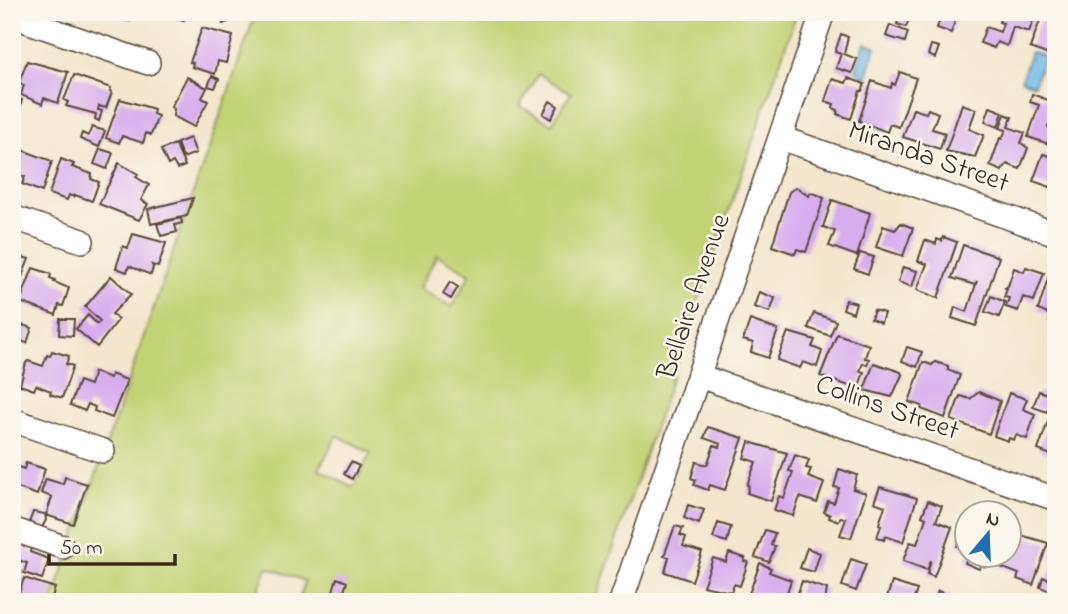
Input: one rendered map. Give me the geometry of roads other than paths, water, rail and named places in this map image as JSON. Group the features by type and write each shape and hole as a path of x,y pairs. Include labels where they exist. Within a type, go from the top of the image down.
{"street":[{"name":"Bellaire Avenue","path":"624,601 823,12"},
{"path":"12,16 148,63"},
{"name":"Miranda Street","path":"781,138 1056,234"},
{"path":"12,217 82,241"},
{"name":"Collins Street","path":"699,376 1056,499"},
{"path":"12,420 103,451"},
{"path":"12,529 63,547"}],"water":[{"path":"865,43 876,47 866,79 856,70"},
{"path":"1031,52 1044,56 1034,85 1021,80"}]}
